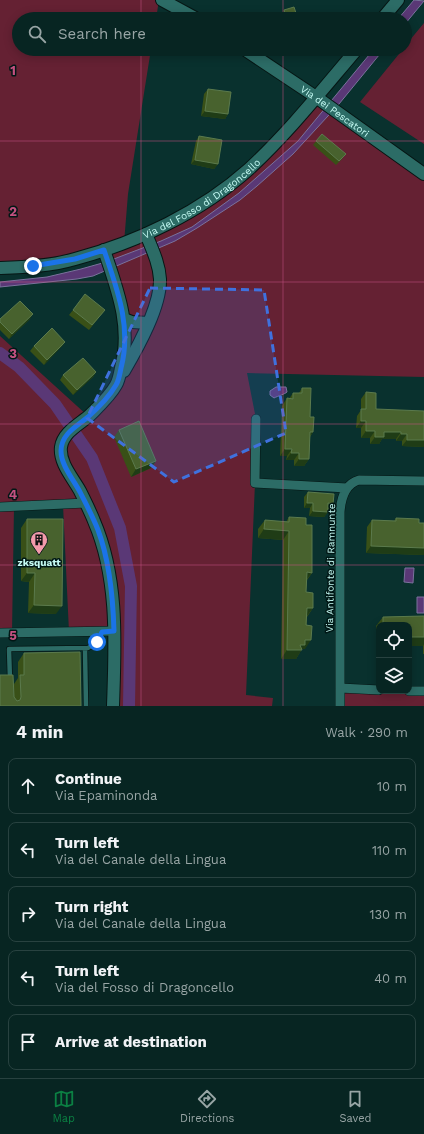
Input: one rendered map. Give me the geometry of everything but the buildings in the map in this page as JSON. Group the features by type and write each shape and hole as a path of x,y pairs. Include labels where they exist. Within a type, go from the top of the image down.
{"street":[{"path":"162,0 185,12"},
{"path":"388,12 398,0"},
{"name":"Via dei Pescatori","path":"254,56 320,100 424,174"},
{"name":"Via del Fosso di Dragoncello","path":"0,268 55,263 105,252 147,236 183,215 228,186 248,169 320,100 352,56"},
{"path":"113,706 114,631 112,590 106,555 98,530 86,503 62,460 61,451 62,442 68,434 89,416 117,384 135,352 148,324 158,297 160,286 156,260 147,236"},
{"path":"105,252 114,277 124,319 124,352 117,384"},
{"path":"124,319 132,322 148,324"},
{"path":"256,419 255,483 347,488 359,480 424,481"},
{"name":"Via Antifonte di Ramnunte","path":"340,706 340,512 342,500 347,488"},
{"path":"0,507 86,503"},
{"path":"0,633 114,631"},
{"path":"340,688 376,690"},
{"path":"412,691 424,691"}],"lane":[{"path":"10,685 9,649 85,648 93,646 97,642 102,632"},
{"path":"85,648 86,706"}],"highlighted area":[{"path":"150,288 264,290 286,433 174,482 87,418"}],"shaded area":[{"path":"0,0 159,0 157,12 12,12 12,56 150,56 128,194 124,243 104,250 0,268"},
{"path":"414,0 424,1 412,16 412,12 404,12"},
{"path":"424,23 424,144 360,102 397,56 412,56 412,38"},
{"path":"368,56 378,56 339,104 293,154 240,200 197,228 175,241 93,276 0,287 0,282 47,277 106,262 161,241 192,227 239,193 298,141"},
{"path":"316,97 424,174 424,377 247,373 256,419 255,483 246,695 273,698 272,706 113,706 114,631 69,632 63,505 14,507 12,633 0,633 0,336 88,416 106,398 124,352 106,255 228,186"},
{"path":"276,387 286,387 287,392 274,398 270,395 270,391"},
{"path":"405,568 414,568 413,583 404,582"},
{"path":"417,597 424,597 424,613 417,613"},
{"path":"340,688 376,691 376,694 412,694 412,691 424,691 424,706 340,706"}],"waterway":[{"path":"0,353 19,367 55,404 92,458 120,528 131,586 129,706"}],"place":[{"name":"zksquatt","path":"39,555"}],"route":[{"path":"33,266 75,259 104,250 116,282 122,308 125,339 122,365 117,384 97,408 64,438 61,447 62,460 80,491 98,530 108,565 112,590 114,631 102,632 97,642"}]}
